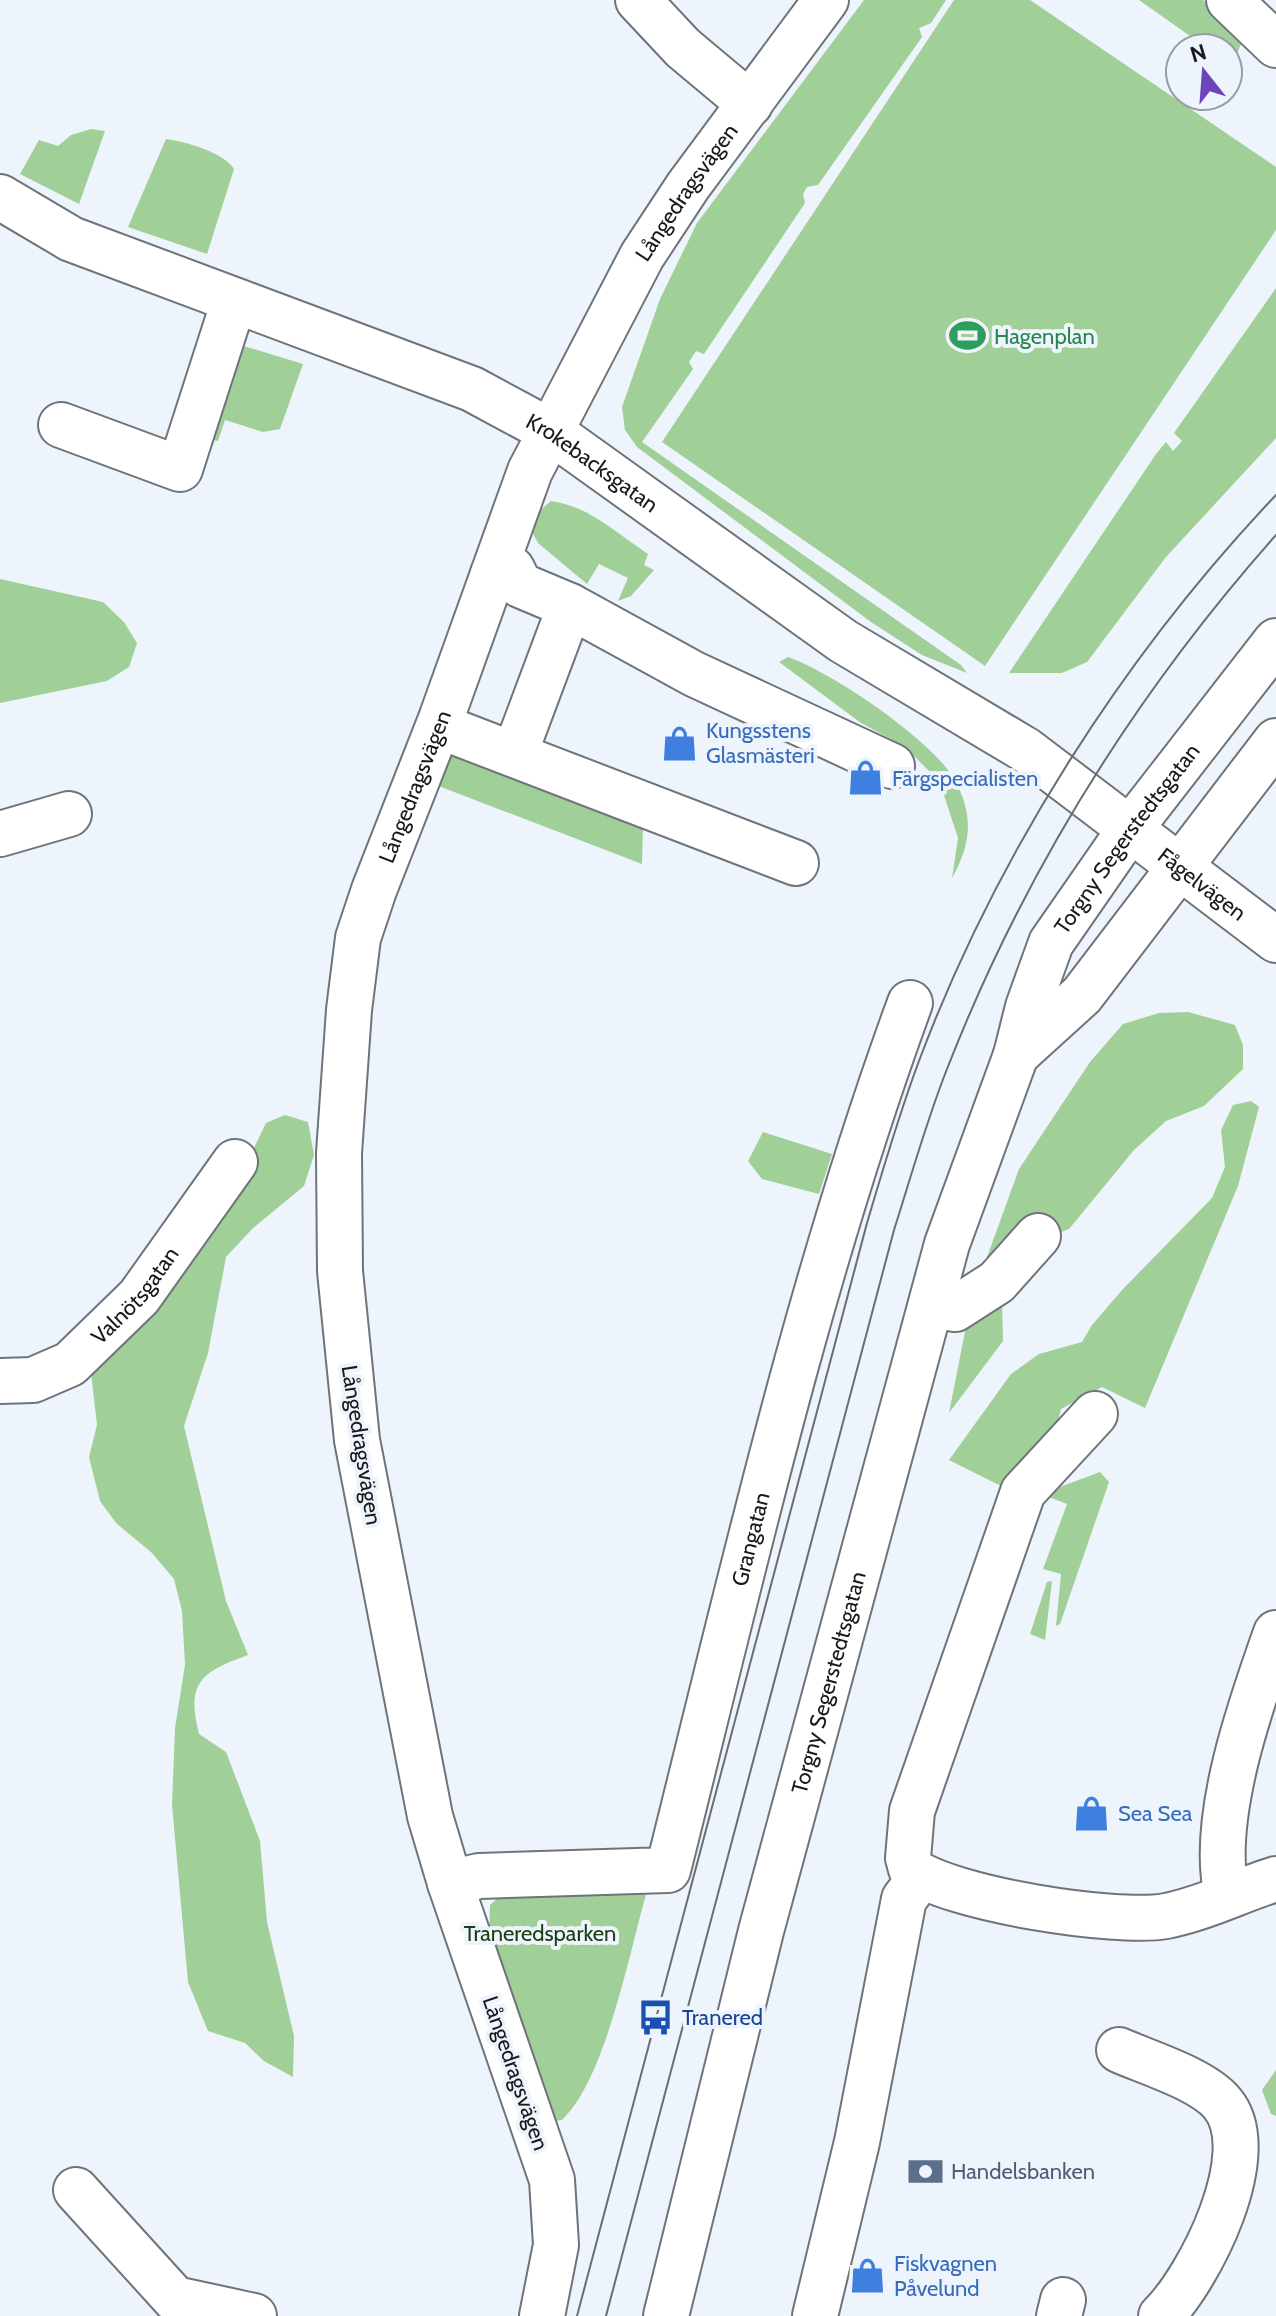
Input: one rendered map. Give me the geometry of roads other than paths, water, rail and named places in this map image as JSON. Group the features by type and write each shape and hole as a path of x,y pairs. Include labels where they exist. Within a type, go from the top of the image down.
{"street":[{"path":"638,0 683,48 750,104"},
{"name":"Långedragsvägen","path":"542,2316 556,2245 552,2180 430,1816 357,1440 344,1334 339,1216 342,1083 358,938 439,726 525,483 550,431 642,256 688,186 826,0"},
{"path":"1229,0 1276,45"},
{"name":"Krokebacksgatan","path":"0,197 71,239 472,389 550,431 843,641 1026,750 1130,829"},
{"path":"61,425 180,469 234,301"},
{"path":"493,574 512,569 520,585 570,606 694,674 892,766"},
{"path":"515,753 570,606"},
{"name":"Torgny Segerstedtsgatan","path":"666,2316 761,1931 931,1305 970,1175 1016,1055 1028,1007 1051,943 1130,829 1276,641"},
{"path":"439,726 796,863"},
{"name":"Torgny Segerstedtsgatan","path":"1016,1055 1082,995 1276,741"},
{"path":"0,834 69,814"},
{"name":"Fågelvägen","path":"1130,829 1276,940"},
{"name":"Grangatan","path":"450,1883 479,1876 668,1870 787,1400 848,1187 910,1003"},
{"name":"Valnötsgatan","path":"0,1381 33,1380 70,1364 139,1297 235,1162"},
{"path":"931,1305 955,1309 986,1289 1038,1236"},
{"path":"1095,1414 1023,1492 912,1811 908,1858 911,1869 946,1888 1117,1917 1169,1915 1276,1879"},
{"path":"1227,1895 1223,1876 1223,1836 1253,1773 1246,1718 1276,1633"},
{"path":"815,2316 857,2142 904,1899 921,1877"},
{"path":"1119,2050 1203,2088 1221,2101 1232,2125 1233,2175 1222,2214 1198,2267 1182,2293 1161,2316"},
{"path":"76,2190 175,2299 254,2316"}],"tram line":[{"path":"577,2316 867,1223 919,1061 950,984 986,908 1070,760 1167,622 1276,495"},
{"path":"606,2316 894,1230 939,1089 1011,925 1088,787 1176,657 1276,535"}],"place":[{"name":"Hagenplan","path":"968,336"},
{"name":"Kungsstens Glasmästeri","path":"680,743"},
{"name":"Färgspecialisten","path":"866,778"},
{"name":"Sea Sea","path":"1092,1813"},
{"name":"Tranered","path":"656,2017"},
{"name":"Handelsbanken","path":"925,2171"},
{"name":"Fiskvagnen Påvelund","path":"868,2276"}],"park label":[{"name":"Traneredsparken","path":"540,1933"}]}
